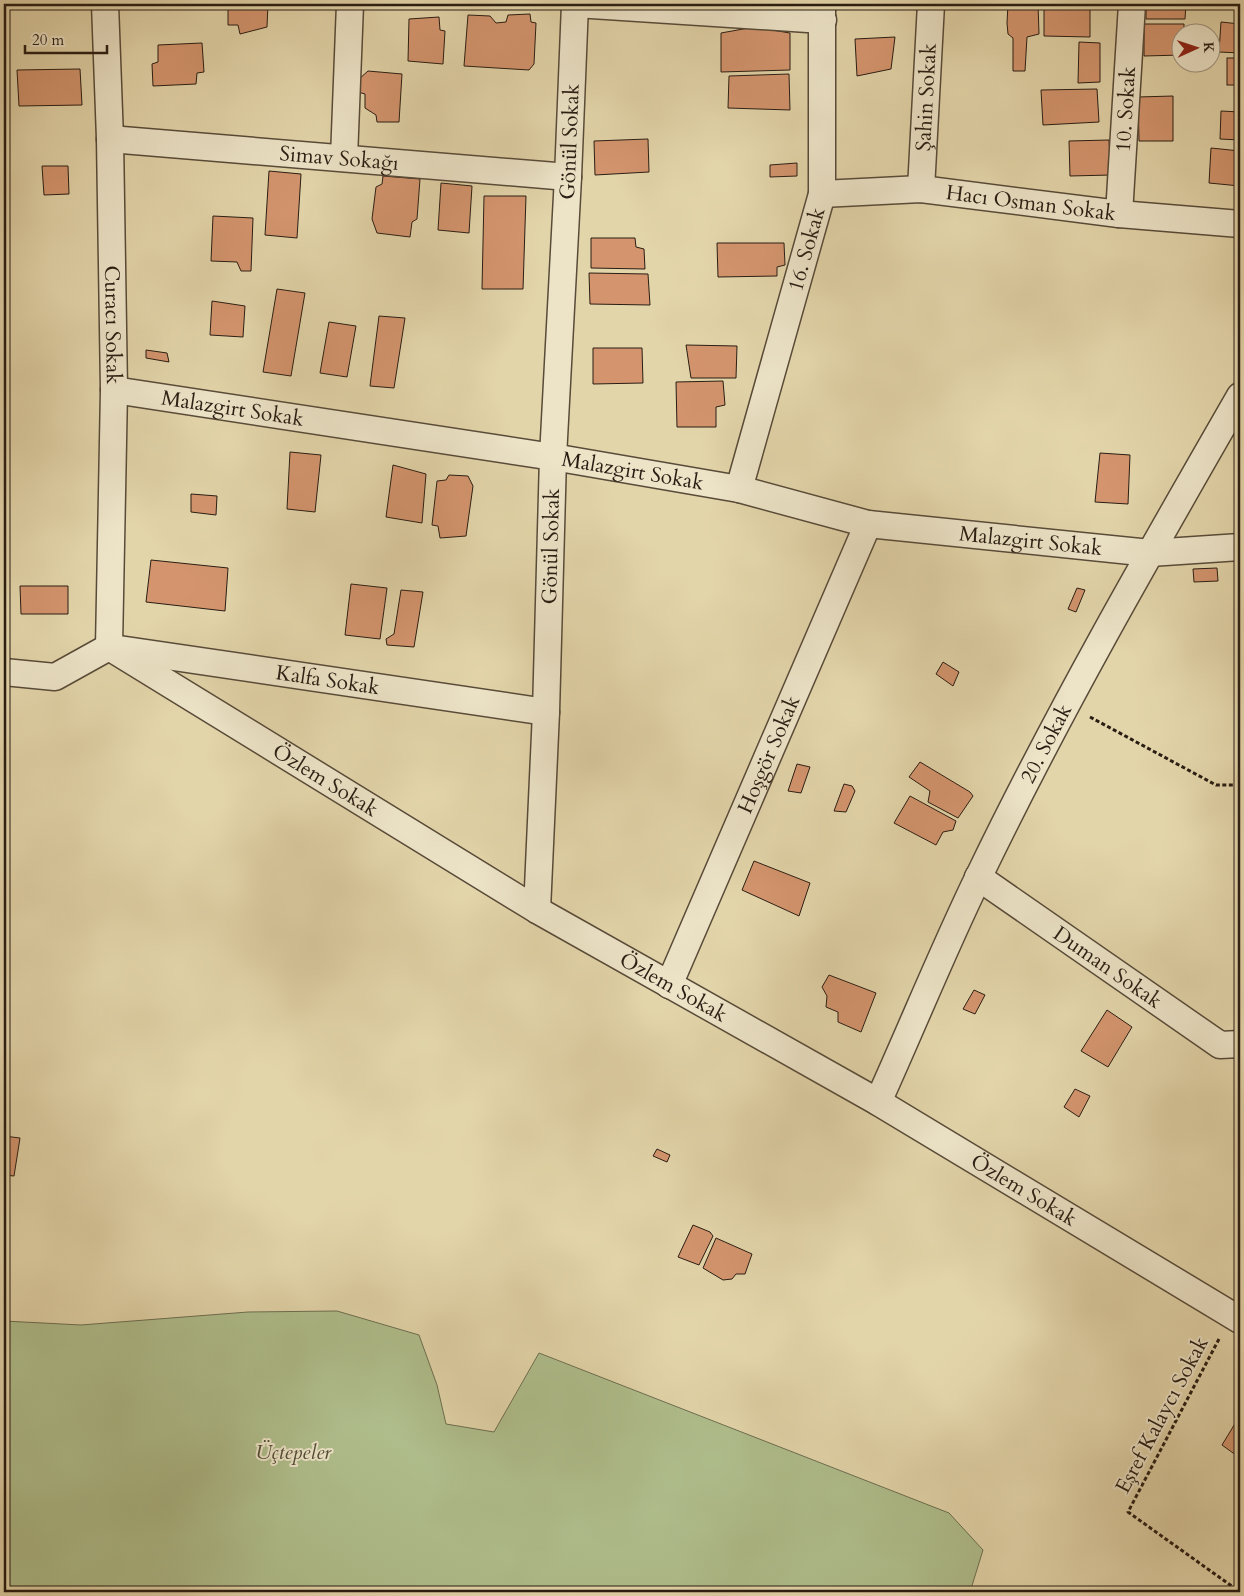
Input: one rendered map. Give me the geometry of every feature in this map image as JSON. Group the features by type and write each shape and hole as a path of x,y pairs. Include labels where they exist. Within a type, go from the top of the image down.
{"street":[{"name":"Curacı Sokak","path":"104,4 110,139 114,390 109,647"},
{"path":"344,158 350,4"},
{"path":"576,4 822,12"},
{"name":"Gönül Sokak","path":"538,910 553,457 576,4"},
{"name":"Şahin Sokak","path":"921,189 931,4"},
{"name":"10. Sokak","path":"1120,214 1132,4"},
{"name":"16. Sokak","path":"740,489 822,194 822,12"},
{"name":"Simav Sokağı","path":"110,139 568,177"},
{"name":"Hacı Osman Sokak","path":"822,194 921,189 1120,214 1240,224"},
{"name":"Malazgirt Sokak","path":"114,390 553,457 740,489 868,524 1150,553 1240,547"},
{"name":"20. Sokak","path":"878,1102 978,877 1066,704 1240,396"},
{"name":"Hoşgör Sokak","path":"669,984 868,524"},
{"path":"4,672 55,677 109,647"},
{"name":"Kalfa Sokak","path":"109,647 546,712"},
{"name":"Özlem Sokak","path":"109,647 538,910 878,1102 1236,1318"},
{"name":"Duman Sokak","path":"978,877 1220,1045 1240,1044"}],"path":[{"path":"1066,704 1216,785 1240,784"},
{"name":"Eşref Kalaycı Sokak","path":"1236,1318 1128,1512 1240,1592"}],"green space":[{"name":"Üçtepeler","path":"337,1311 419,1335 437,1385 446,1424 494,1432 539,1353 949,1513 983,1550 970,1592 4,1592 4,1321 81,1325 248,1312"}],"building":[{"path":"268,4 267,27 240,34 238,25 228,25 228,5"},
{"path":"1008,4 1038,4 1039,34 1027,37 1025,71 1013,71 1013,38 1008,34"},
{"path":"1044,4 1090,4 1090,37 1044,36"},
{"path":"1146,4 1186,4 1185,19 1146,19"},
{"path":"530,14 531,22 536,23 534,64 529,70 464,66 468,15 490,16 496,23 506,22 508,15"},
{"path":"439,17 440,30 445,31 443,64 408,61 409,19"},
{"path":"1222,22 1240,24 1240,53 1222,52"},
{"path":"1144,24 1172,24 1172,55 1144,56"},
{"path":"754,27 790,33 790,70 721,72 721,33"},
{"path":"895,37 891,69 857,76 855,39"},
{"path":"1079,42 1100,43 1100,82 1078,83"},
{"path":"202,43 204,72 197,73 196,84 153,86 152,64 158,62 158,45"},
{"path":"1227,58 1240,58 1240,85 1227,85"},
{"path":"80,69 82,105 19,106 17,70"},
{"path":"368,71 402,74 399,122 377,122 376,115 365,108 365,94 358,92 359,79"},
{"path":"789,74 790,110 728,108 729,76"},
{"path":"1097,89 1099,122 1043,125 1041,90"},
{"path":"1173,96 1173,141 1139,141 1138,97"},
{"path":"1221,111 1240,112 1240,140 1220,139"},
{"path":"648,139 649,172 595,175 594,141"},
{"path":"1109,140 1111,175 1070,176 1069,141"},
{"path":"1211,148 1240,151 1240,186 1209,183"},
{"path":"797,163 797,176 770,177 770,165"},
{"path":"42,166 68,166 69,194 44,195"},
{"path":"269,171 301,174 297,238 265,235"},
{"path":"383,176 420,179 417,219 412,222 410,237 377,233 372,219 376,187 382,184"},
{"path":"441,183 472,186 469,233 438,230"},
{"path":"484,196 526,196 523,289 482,289"},
{"path":"213,216 253,218 251,271 241,271 237,262 211,261"},
{"path":"591,238 635,238 636,247 644,249 645,269 591,268"},
{"path":"717,243 784,243 785,265 777,267 777,276 718,277"},
{"path":"589,273 648,274 650,305 590,304"},
{"path":"277,289 305,293 291,376 263,372"},
{"path":"212,301 245,306 243,337 210,335"},
{"path":"379,316 405,318 394,388 370,386"},
{"path":"329,322 356,326 347,377 320,373"},
{"path":"686,345 737,346 736,378 691,378"},
{"path":"593,348 642,348 643,383 593,384"},
{"path":"146,350 167,353 169,362 146,358"},
{"path":"723,381 725,405 716,407 716,427 677,427 676,382"},
{"path":"290,452 321,455 315,512 287,509"},
{"path":"1100,453 1130,455 1128,504 1095,502"},
{"path":"393,465 426,474 422,523 386,517"},
{"path":"449,475 468,476 473,486 466,536 440,538 438,526 432,525 437,481 446,480"},
{"path":"191,494 217,496 216,515 191,512"},
{"path":"151,560 228,568 225,611 146,602"},
{"path":"1217,568 1218,581 1194,582 1193,569"},
{"path":"351,584 387,588 380,639 345,635"},
{"path":"20,586 68,586 68,614 21,614"},
{"path":"1077,588 1085,590 1076,612 1068,609"},
{"path":"401,590 423,592 414,647 387,645 386,639 394,634"},
{"path":"943,662 959,672 953,686 936,674"},
{"path":"920,762 970,792 973,796 958,818 928,802 930,791 909,777"},
{"path":"797,764 810,767 801,793 788,791"},
{"path":"844,784 852,786 855,791 846,812 834,811"},
{"path":"910,796 956,821 953,830 943,832 936,845 894,823"},
{"path":"754,861 810,883 799,916 742,890"},
{"path":"829,975 876,993 861,1032 838,1022 838,1012 826,1007 827,996 822,987"},
{"path":"974,990 985,995 975,1014 963,1009"},
{"path":"1107,1010 1132,1027 1108,1067 1081,1051"},
{"path":"1075,1089 1090,1096 1079,1117 1064,1107"},
{"path":"4,1136 20,1138 14,1176 4,1175"},
{"path":"657,1149 670,1155 667,1162 653,1156"},
{"path":"693,1225 710,1232 713,1236 699,1265 678,1257"},
{"path":"716,1238 752,1254 745,1274 736,1274 732,1279 723,1280 703,1268"},
{"path":"1240,1418 1240,1458 1222,1445"}]}
